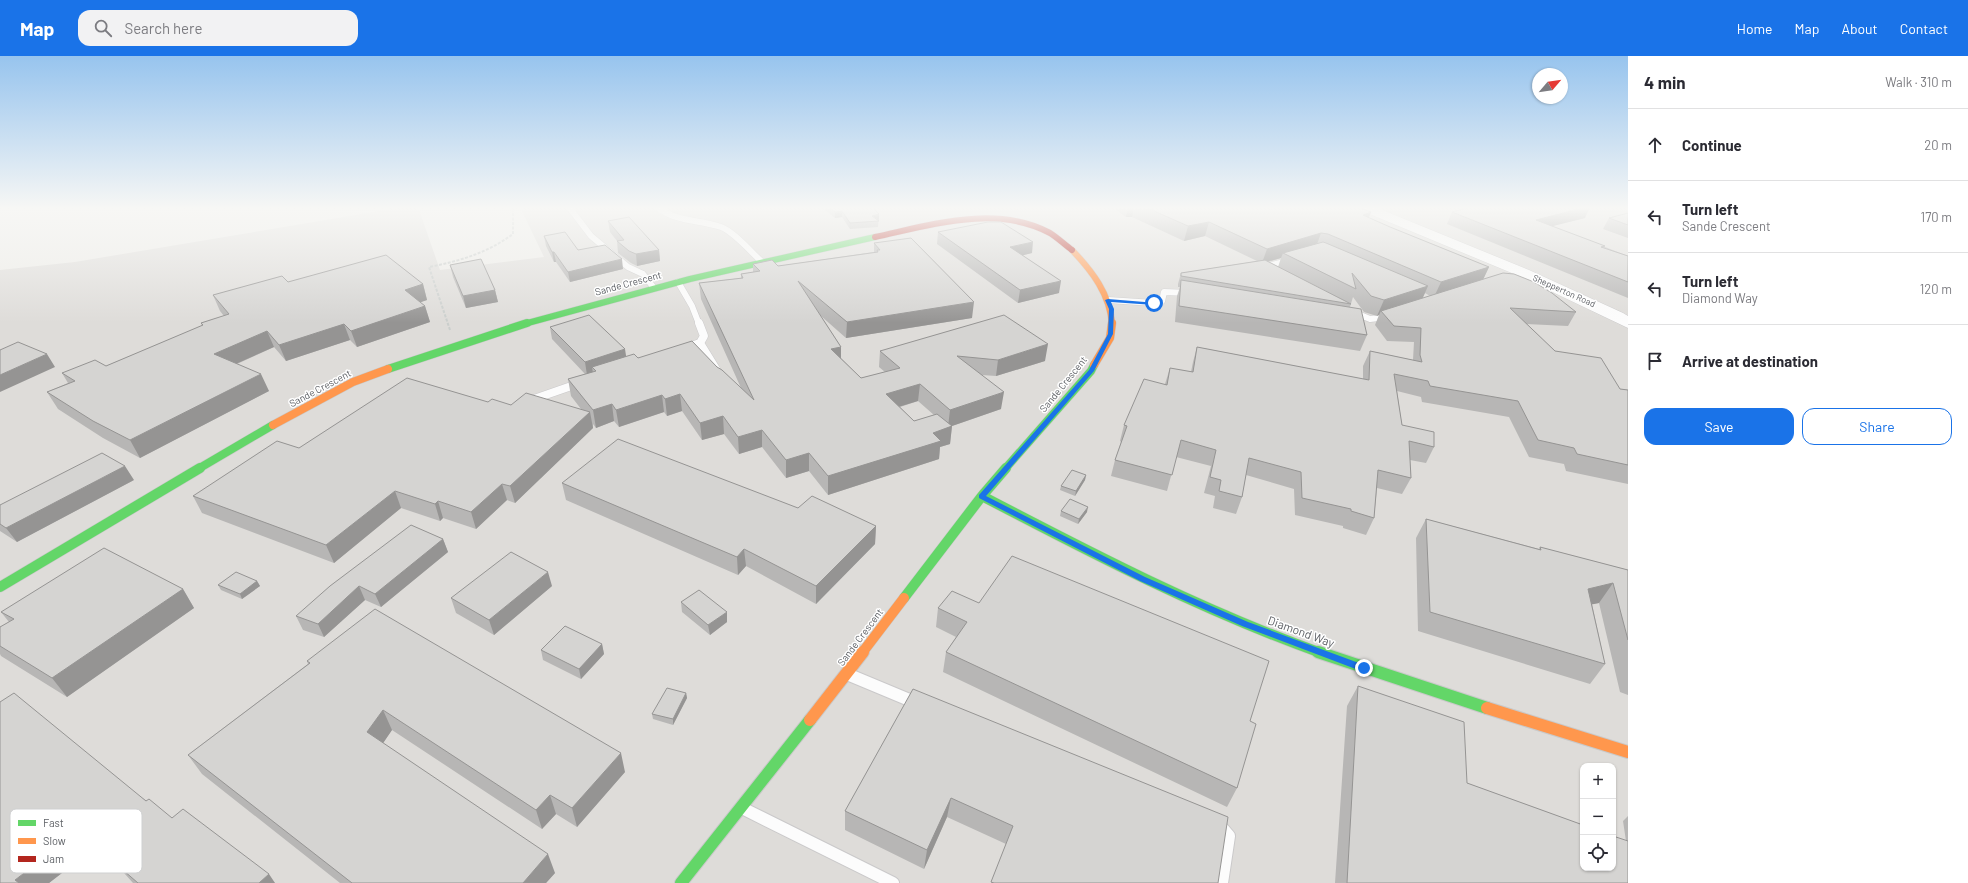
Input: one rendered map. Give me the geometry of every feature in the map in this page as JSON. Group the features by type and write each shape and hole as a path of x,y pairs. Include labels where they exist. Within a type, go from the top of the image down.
{"street":[{"name":"Sande Crescent","path":"0,587 244,441 353,382 455,344 516,325 761,261 835,246"},
{"name":"Sande Crescent","path":"681,883 846,674 982,496 1091,371 1111,334 1111,309 1099,282 1086,265 1067,246"},
{"name":"Shepperton Road","path":"1458,246 1524,273 1628,322"},
{"name":"Diamond Way","path":"982,496 1143,579 1245,624 1364,668 1628,752"}],"lane":[{"path":"602,246 628,267 643,274 654,288"},
{"path":"744,246 761,261"},
{"path":"1272,272 1265,267 1297,258"},
{"path":"1511,277 1524,273"},
{"path":"677,351 700,343 704,336 692,306 678,282"},
{"path":"1108,300 1154,303 1162,301 1162,295 1164,292 1175,291 1195,294"},
{"path":"1343,308 1369,319 1377,320 1398,314"},
{"path":"700,343 719,375"},
{"path":"534,399 587,381"},
{"path":"846,674 927,707"},
{"path":"741,807 893,883"},
{"path":"1208,823 1223,829 1229,836 1222,883"}],"path":[{"path":"455,344 429,267 470,258 498,246"}],"shaded area":[{"path":"173,246 431,246 440,270 544,257 539,246 1628,246 1628,883 0,883 0,270 75,262"}],"building":[{"path":"549,246 575,246 578,250 606,246 622,259 568,272 554,252 552,252"},
{"path":"623,246 655,246 659,250 636,254"},
{"path":"876,246 918,246 974,302 847,322 798,281 841,347 831,349 861,378 900,368 880,351 1004,315 1048,344 998,360 957,356 1004,392 950,410 920,384 886,394 914,421 937,414 952,426 933,433 941,441 828,476 809,453 786,460 762,430 738,437 723,416 700,423 680,394 665,399 662,395 616,410 612,404 593,410 568,379 596,371 592,367 634,354 638,358 692,341 717,367 754,400 699,283 743,278 741,274 760,271 753,264 772,260 778,266 878,252 877,250 880,250"},
{"path":"957,246 1016,246 1010,247 1061,281 1020,290"},
{"path":"1260,246 1278,246 1267,249"},
{"path":"1310,246 1332,246 1428,286 1384,300 1371,296 1352,273 1356,289 1283,253"},
{"path":"1355,246 1436,246 1489,267 1441,282"},
{"path":"1536,246 1605,246 1601,247 1628,256 1628,282"},
{"path":"386,255 423,284 405,290 425,306 351,331 344,324 279,345 267,331 214,354 261,374 130,440 93,421 47,392 75,381 62,373 95,360 106,366 203,325 201,323 229,314 213,295 282,276 288,282"},
{"path":"481,259 495,290 463,296 450,265"},
{"path":"1265,260 1351,304 1181,276 1181,273"},
{"path":"1503,273 1514,274 1534,282 1552,293 1576,312 1510,308 1555,351 1601,358 1620,389 1628,390 1628,465 1577,454 1574,448 1538,440 1518,401 1430,386 1428,381 1394,374 1402,425 1434,432 1434,447 1409,441 1411,478 1378,470 1374,518 1351,511 1351,509 1302,498 1301,472 1249,458 1242,497 1219,491 1221,480 1210,477 1216,450 1181,440 1172,475 1115,460 1127,426 1124,425 1144,379 1167,385 1170,368 1193,372 1197,347 1369,380 1370,351 1422,362 1420,355 1421,328 1394,326 1381,311"},
{"path":"1181,280 1361,309 1367,335 1179,306"},
{"path":"589,315 625,349 585,362 550,327"},
{"path":"18,342 47,354 0,375 0,350"},
{"path":"407,378 488,402 492,399 511,405 526,393 590,412 510,486 502,484 471,512 438,501 435,504 395,491 326,545 193,496 277,441 299,448"},
{"path":"618,439 798,508 812,496 876,526 816,586 744,549 737,557 562,483"},
{"path":"102,453 125,466 6,528 0,524 0,505"},
{"path":"1072,470 1086,475 1076,491 1061,486"},
{"path":"1070,499 1088,507 1079,519 1061,511"},
{"path":"1426,519 1541,550 1540,547 1628,570 1628,640 1613,583 1588,589 1605,664 1430,612"},
{"path":"411,525 443,539 375,594 359,586 318,624 296,616 330,586"},
{"path":"104,548 183,589 52,678 0,646 0,627 14,619 1,612"},
{"path":"511,552 548,572 489,620 451,598"},
{"path":"1012,556 1269,661 1250,721 1256,724 1237,788 946,652 967,622 938,608 952,591 979,603"},
{"path":"236,572 257,581 240,594 218,585"},
{"path":"699,590 727,612 708,625 681,602"},
{"path":"375,609 621,753 572,808 550,795 536,810 383,710 367,732 548,854 523,883 352,883 188,755 310,663 307,661"},
{"path":"565,626 602,644 579,669 541,650"},
{"path":"1358,686 1464,722 1467,783 1580,824 1580,871 1616,871 1616,837 1628,841 1628,883 1347,883"},
{"path":"667,688 686,693 673,719 652,714"},
{"path":"913,689 1228,817 1218,883 994,883 991,882 1013,826 951,798 927,850 845,811"},
{"path":"14,693 146,801 149,799 172,818 183,809 269,874 259,883 138,883 126,873 142,873 142,809 10,809 10,873 24,873 15,880 19,883 0,883 0,702"}],"traffic: fast":[{"path":"388,369 508,328 629,294 836,246"},
{"path":"904,598 982,496 1091,371 1094,365"},
{"path":"0,587 273,425"},
{"path":"982,496 1125,570 1213,611 1280,638 1417,686 1487,708"},
{"path":"681,883 810,720"}],"traffic: slow":[{"path":"1072,250 1087,267 1102,289 1111,312 1112,323 1110,338 1094,365"},
{"path":"273,425 353,382 388,369"},
{"path":"810,720 904,598"},
{"path":"1487,708 1628,752"}],"traffic: jam":[{"path":"1066,246 1072,250"}],"route":[{"path":"1154,303 1108,300 1111,309 1111,334 1091,371 982,496 1143,579 1245,624 1364,668"}]}
